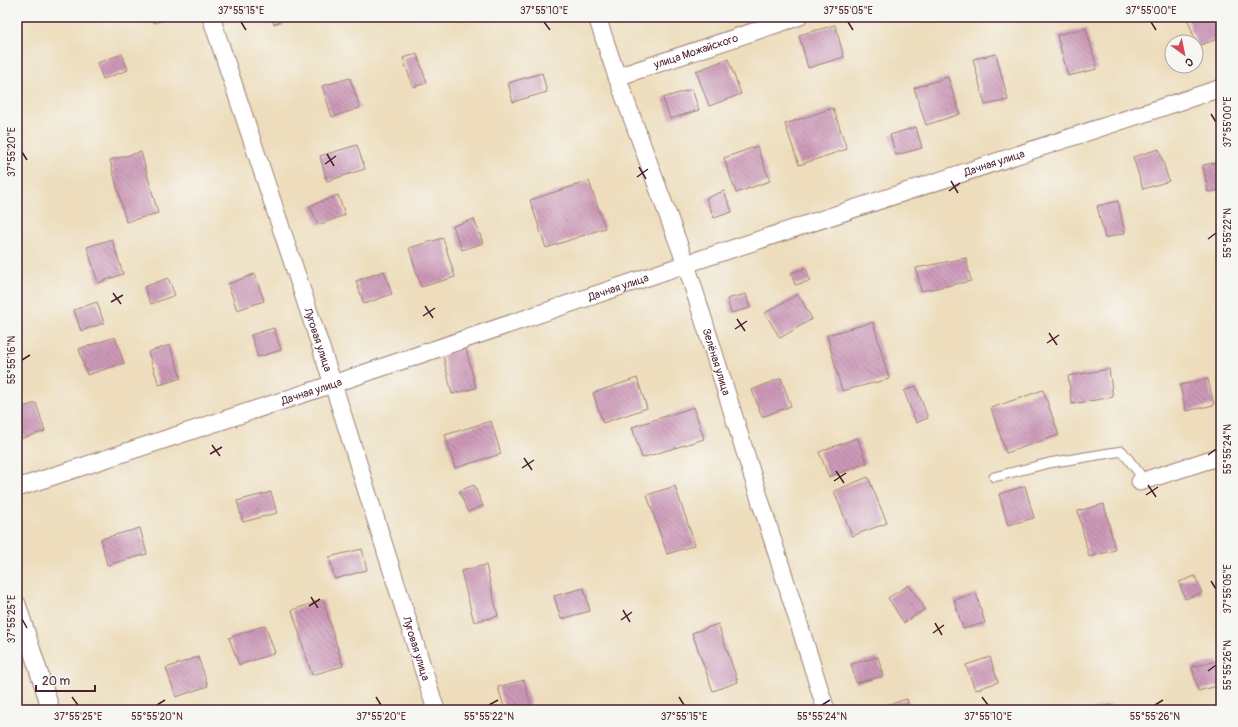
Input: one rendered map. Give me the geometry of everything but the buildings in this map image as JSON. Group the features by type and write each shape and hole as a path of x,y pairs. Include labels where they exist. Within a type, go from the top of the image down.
{"street":[{"name":"Луговая улица","path":"211,17 333,384 436,710"},
{"name":"Зелёная улица","path":"597,17 617,77 686,264 826,710"},
{"name":"улица Можайского","path":"617,77 798,17"},
{"name":"Дачная улица","path":"17,488 333,384 686,264 1221,88"},
{"path":"1140,482 1221,456"},
{"path":"17,604 51,710"}],"lane":[{"path":"994,477 1049,463 1122,451 1139,473 1140,482"}]}
